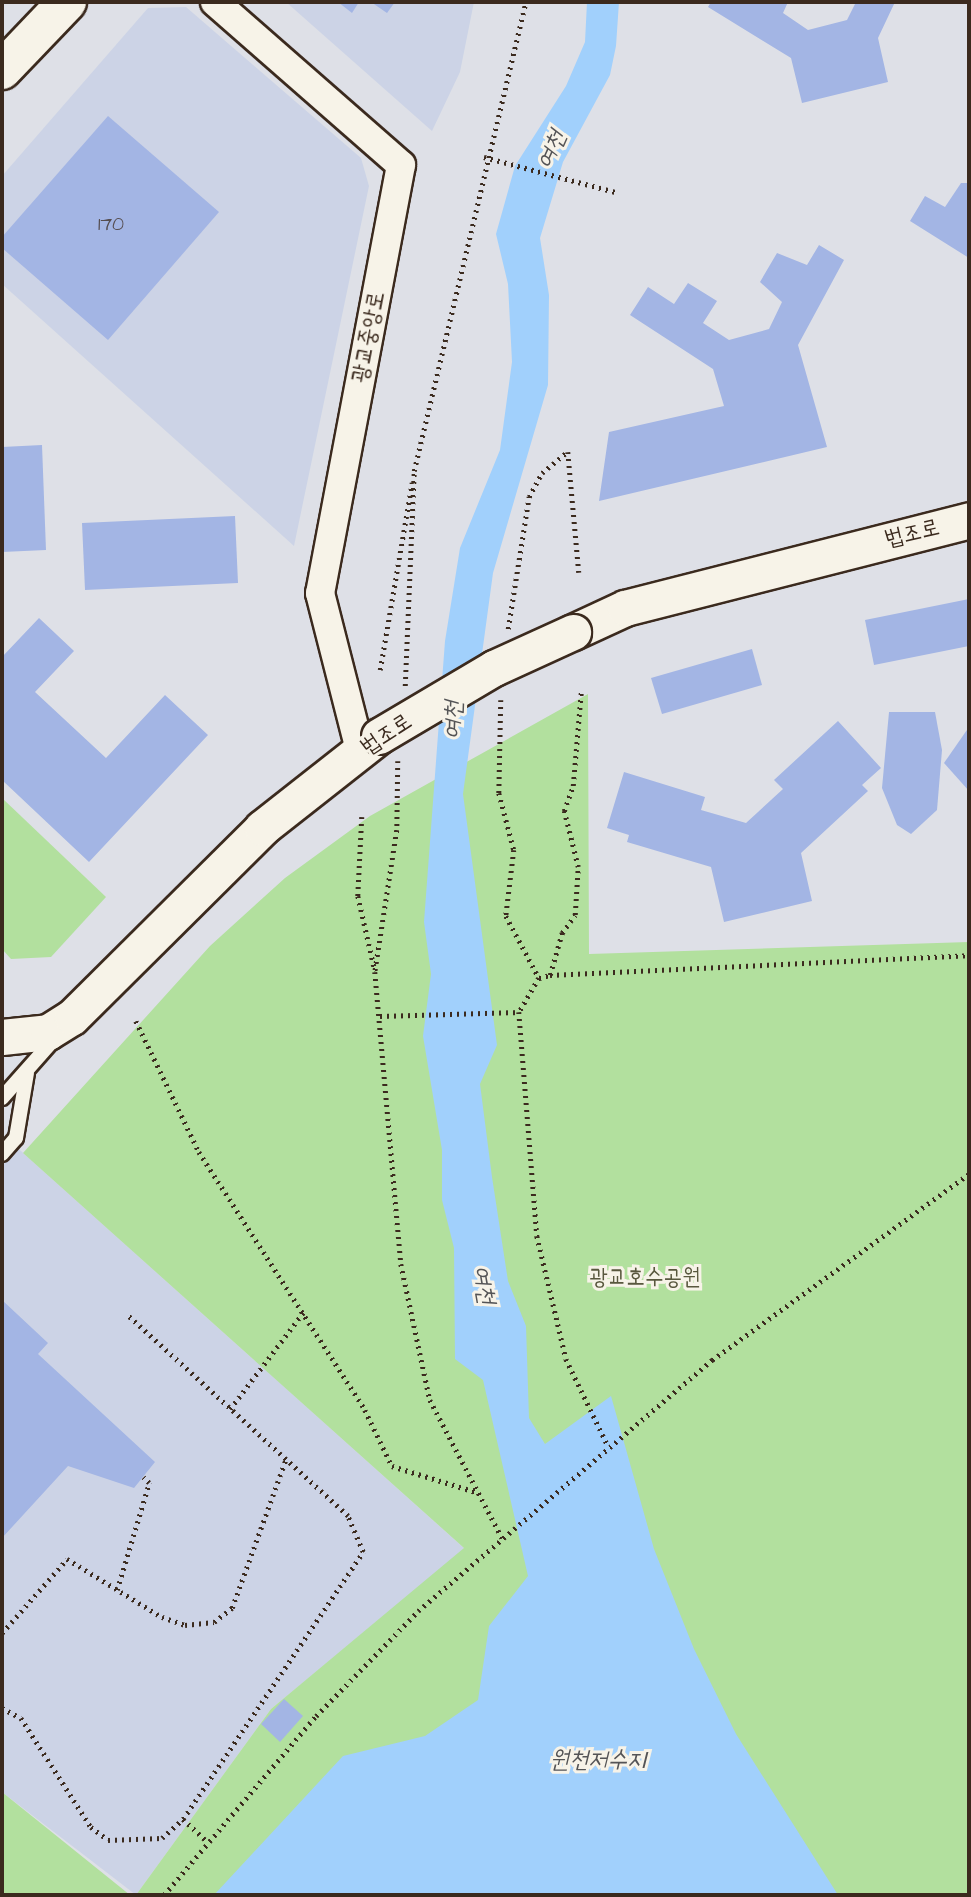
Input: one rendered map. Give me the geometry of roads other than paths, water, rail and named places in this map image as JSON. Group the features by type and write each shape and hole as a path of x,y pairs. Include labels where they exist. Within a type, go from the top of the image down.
{"main road":[{"path":"2,70 66,2"}],"street":[{"name":"광교중앙로","path":"215,2 401,165 320,593 380,743"},
{"name":"법조로","path":"2,1037 48,1032 72,1017 262,828 380,743 494,668 639,604 969,520"}],"lane":[{"path":"2,1098 27,1073 72,1017"},
{"path":"2,1154 16,1138 27,1073"}],"water":[{"name":"원천저수지","path":"587,2 619,2 616,46 610,75 563,162 540,238 549,295 548,385 493,573 463,794 497,1045 480,1084 492,1177 508,1281 526,1326 529,1418 545,1444 611,1396 654,1549 694,1649 736,1734 838,1895 214,1895 343,1756 425,1736 478,1700 489,1626 528,1576 483,1380 455,1359 454,1248 442,1200 442,1150 423,1036 431,974 424,922 445,641 460,548 500,450 512,362 508,284 496,234 515,166 566,86 585,42"}],"water label":[{"name":"여천","path":"552,150"},
{"name":"여천","path":"454,720"},
{"name":"여천","path":"483,1285"}],"park label":[{"name":"광교호수공원","path":"645,1277"}]}
